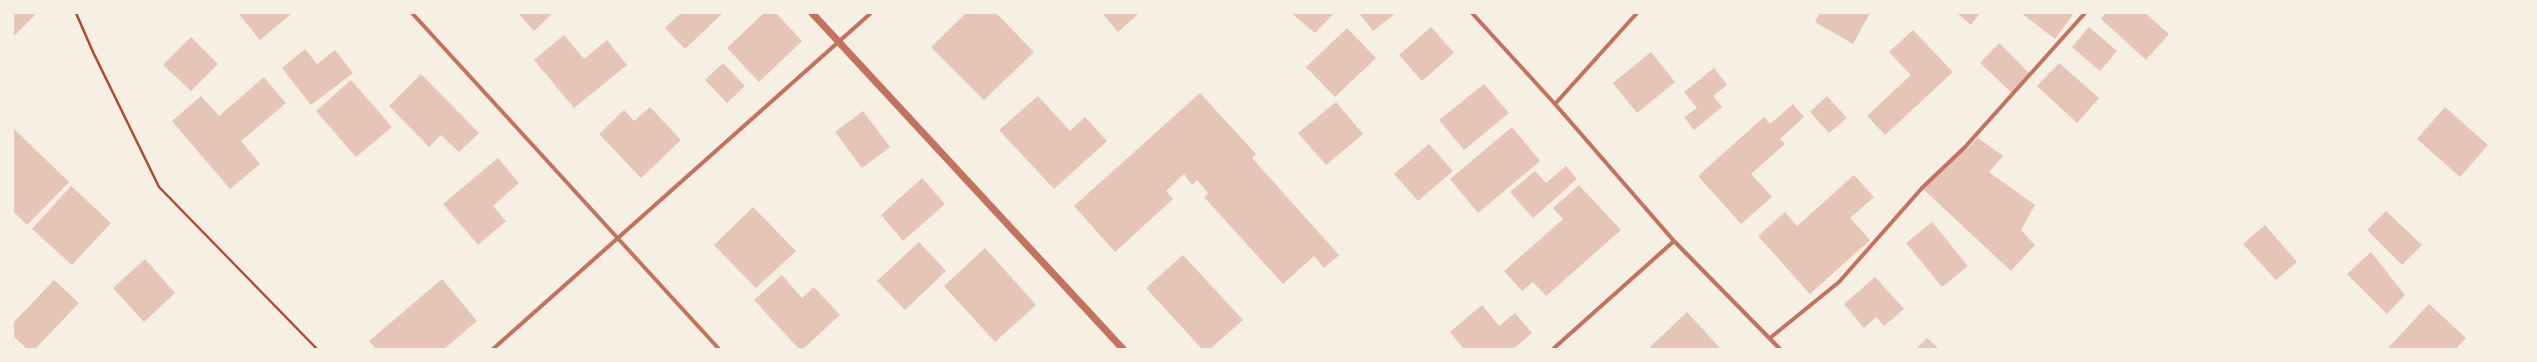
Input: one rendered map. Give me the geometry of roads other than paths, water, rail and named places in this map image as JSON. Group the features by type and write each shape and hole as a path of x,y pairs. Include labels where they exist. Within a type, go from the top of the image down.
{"street":[{"path":"412,13 719,349"},
{"path":"812,13 1123,349"},
{"path":"493,349 872,13"},
{"path":"1472,13 1556,104 1674,241 1780,349"},
{"path":"1556,104 1638,13"},
{"path":"1770,338 1839,282 1922,188 1965,147 2084,13"},
{"path":"1553,349 1674,241"}]}
